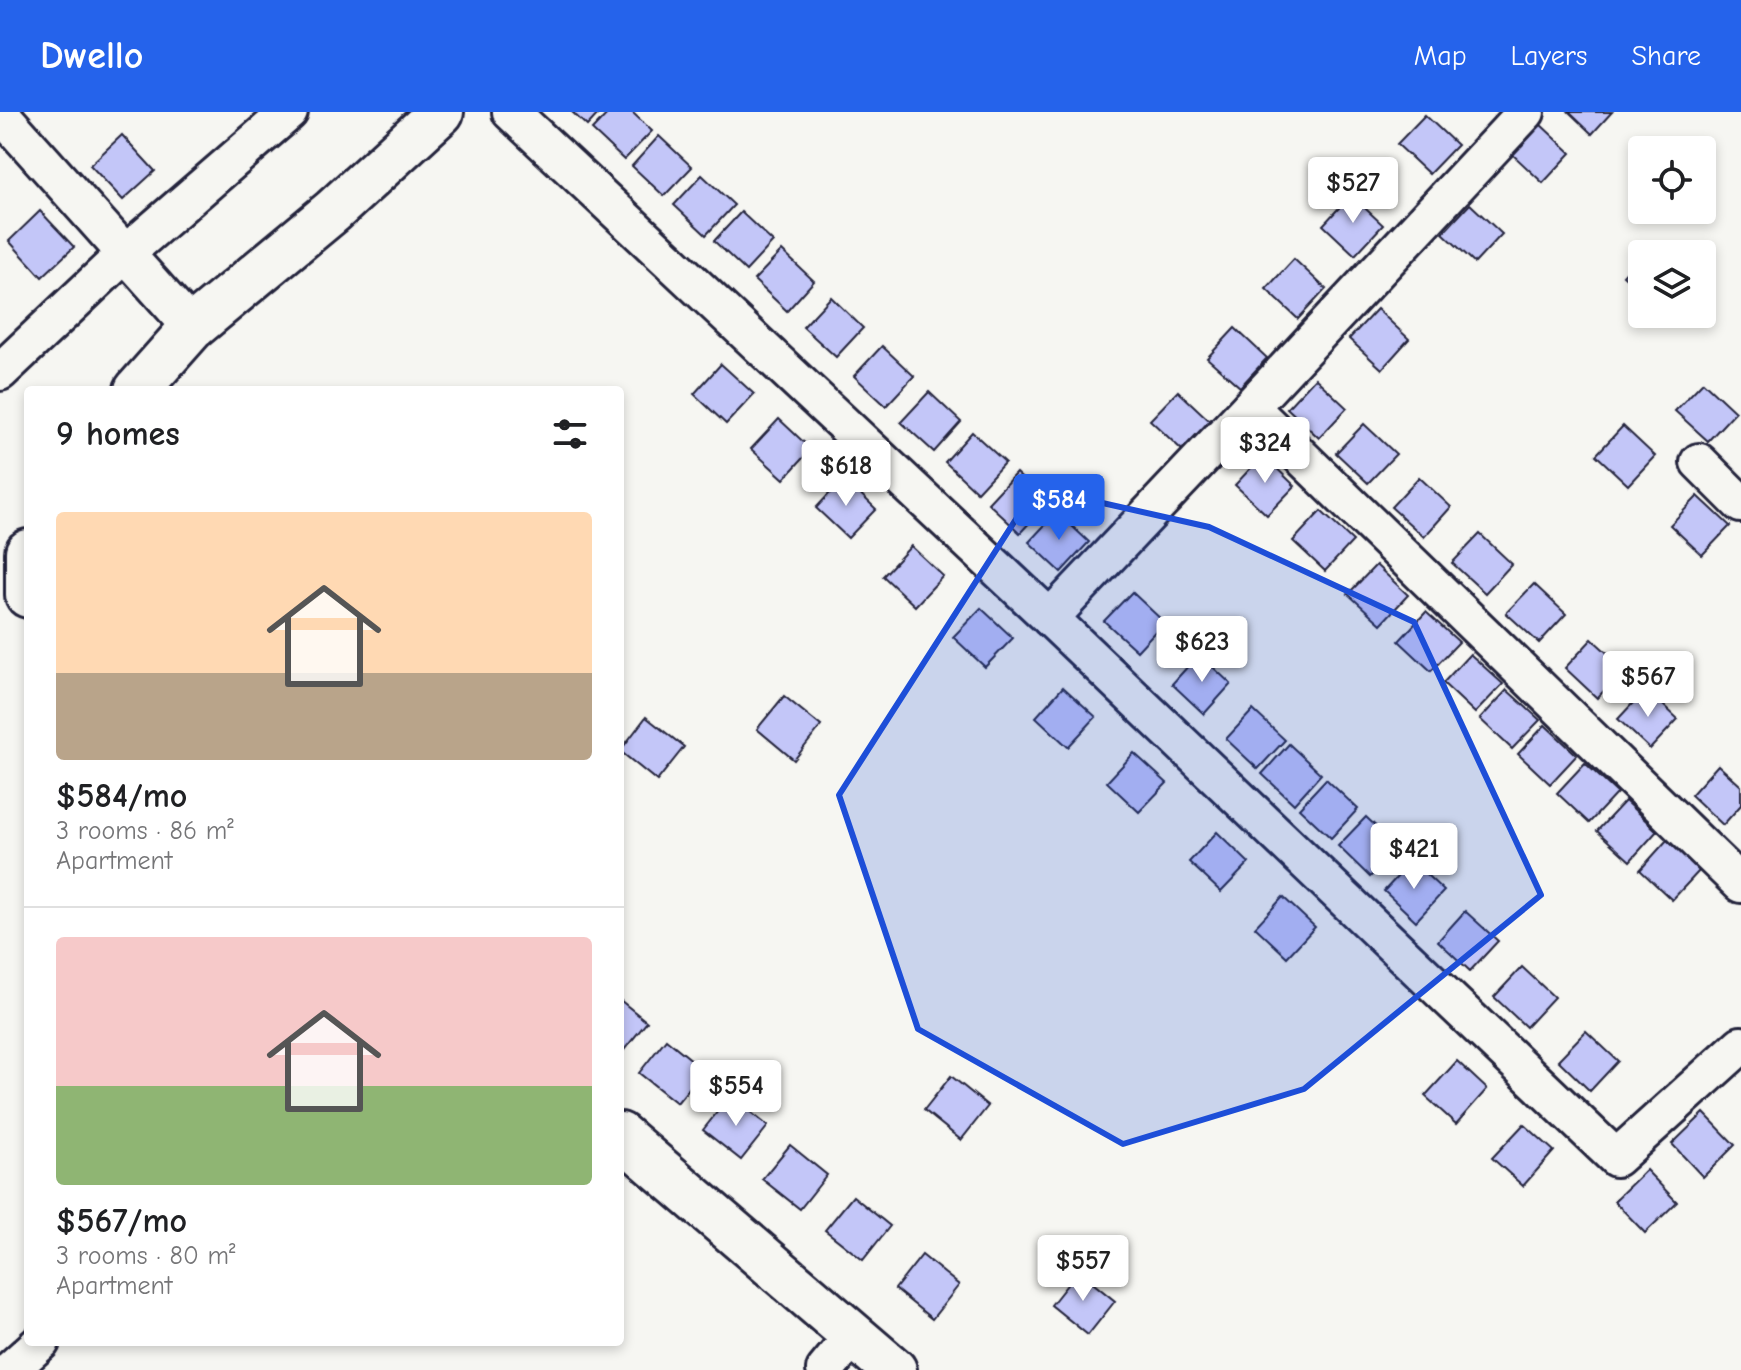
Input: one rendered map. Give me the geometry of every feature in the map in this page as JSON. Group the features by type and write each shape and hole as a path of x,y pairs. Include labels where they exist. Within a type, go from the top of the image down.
{"street":[{"path":"0,372 126,253 289,112"},
{"path":"141,386 192,328 333,211 441,112"},
{"path":"511,112 1050,618 1616,1158 1741,1045"},
{"path":"1050,618 1526,112"},
{"path":"0,113 192,328"},
{"path":"1250,407 1741,884"},
{"path":"1699,462 1741,504"},
{"path":"0,589 24,594"},
{"path":"624,1138 894,1370"},
{"path":"825,1370 854,1335"},
{"path":"10,1370 37,1346"}],"highlighted area":[{"path":"1036,488 1209,527 1414,622 1541,895 1304,1089 1123,1144 918,1029 839,795"}],"building":[{"path":"572,112 600,112 587,126"},
{"path":"609,112 632,112 652,131 624,160 592,130"},
{"path":"1569,112 1612,112 1592,134"},
{"path":"1425,115 1457,145 1429,174 1397,144"},
{"path":"1539,123 1571,153 1543,183 1511,153"},
{"path":"122,135 155,171 123,200 90,165"},
{"path":"659,136 692,167 664,196 632,166"},
{"path":"702,175 734,205 706,235 674,205"},
{"path":"1351,195 1383,225 1355,255 1323,225"},
{"path":"1470,204 1502,234 1475,263 1443,233"},
{"path":"40,211 74,247 42,277 9,241"},
{"path":"741,212 773,242 746,271 714,241"},
{"path":"782,251 814,281 787,311 754,280"},
{"path":"1294,259 1326,289 1298,319 1266,289"},
{"path":"831,297 863,328 836,357 803,327"},
{"path":"1377,309 1409,339 1382,369 1349,339"},
{"path":"1235,328 1267,358 1240,387 1207,358"},
{"path":"882,346 914,376 886,406 854,376"},
{"path":"721,364 754,394 726,424 694,394"},
{"path":"1315,378 1347,408 1319,438 1287,408"},
{"path":"1703,382 1735,412 1708,441 1675,411"},
{"path":"1178,391 1210,421 1182,450 1150,420"},
{"path":"929,392 961,422 934,452 901,422"},
{"path":"779,419 811,449 784,479 751,449"},
{"path":"1364,424 1396,454 1368,483 1336,453"},
{"path":"1623,426 1655,456 1628,485 1596,455"},
{"path":"972,432 1005,462 977,492 945,462"},
{"path":"1263,455 1295,486 1267,515 1235,485"},
{"path":"1016,473 1048,503 1020,533 988,503"},
{"path":"1419,477 1451,507 1424,537 1391,507"},
{"path":"844,478 876,509 848,538 816,508"},
{"path":"1698,496 1730,526 1702,555 1670,525"},
{"path":"1321,511 1353,541 1325,571 1293,541"},
{"path":"1057,512 1089,542 1061,572 1029,542"},
{"path":"1480,534 1512,564 1485,593 1452,563"},
{"path":"911,546 943,576 915,606 883,576"},
{"path":"1376,565 1408,595 1381,624 1348,594"},
{"path":"1534,584 1566,614 1539,643 1506,613"},
{"path":"1132,592 1164,622 1137,651 1104,621"},
{"path":"981,608 1013,638 985,667 953,637"},
{"path":"1426,612 1459,642 1431,671 1399,641"},
{"path":"1592,639 1625,669 1597,698 1565,668"},
{"path":"1199,654 1231,684 1204,714 1172,684"},
{"path":"1470,654 1503,684 1475,713 1443,683"},
{"path":"1063,687 1096,717 1068,747 1036,717"},
{"path":"1646,689 1678,719 1650,749 1618,719"},
{"path":"1507,690 1540,720 1512,749 1480,719"},
{"path":"784,696 821,726 794,760 757,729"},
{"path":"1253,710 1285,740 1258,769 1226,739"},
{"path":"646,717 684,747 657,781 624,754 624,746"},
{"path":"1545,725 1577,755 1550,784 1518,754"},
{"path":"1289,744 1321,774 1294,804 1262,774"},
{"path":"1134,753 1167,783 1139,812 1107,782"},
{"path":"1585,763 1617,793 1589,823 1557,793"},
{"path":"1718,765 1741,786 1741,805 1723,825 1691,795"},
{"path":"1326,779 1358,809 1331,838 1299,808"},
{"path":"1625,801 1657,831 1630,861 1597,831"},
{"path":"1366,817 1398,847 1370,877 1338,846"},
{"path":"1217,832 1249,863 1221,892 1189,862"},
{"path":"1667,840 1700,870 1672,900 1640,870"},
{"path":"1412,861 1444,891 1416,921 1384,891"},
{"path":"1283,897 1315,927 1287,957 1255,927"},
{"path":"1465,911 1498,941 1470,971 1438,941"},
{"path":"1522,967 1554,997 1526,1027 1494,997"},
{"path":"624,1003 647,1022 624,1050"},
{"path":"1586,1031 1618,1061 1590,1091 1558,1060"},
{"path":"666,1039 704,1070 677,1103 639,1073"},
{"path":"1457,1061 1487,1089 1456,1124 1425,1096"},
{"path":"951,1076 988,1106 961,1140 924,1110"},
{"path":"730,1096 768,1126 741,1160 703,1130"},
{"path":"1704,1113 1735,1145 1703,1177 1672,1144"},
{"path":"1524,1124 1554,1151 1523,1186 1492,1158"},
{"path":"790,1145 827,1175 800,1209 762,1179"},
{"path":"1646,1170 1677,1202 1645,1233 1614,1201"},
{"path":"853,1196 890,1226 863,1260 825,1230"},
{"path":"922,1255 959,1285 932,1319 895,1289"},
{"path":"1078,1271 1115,1301 1088,1335 1051,1305"}]}
